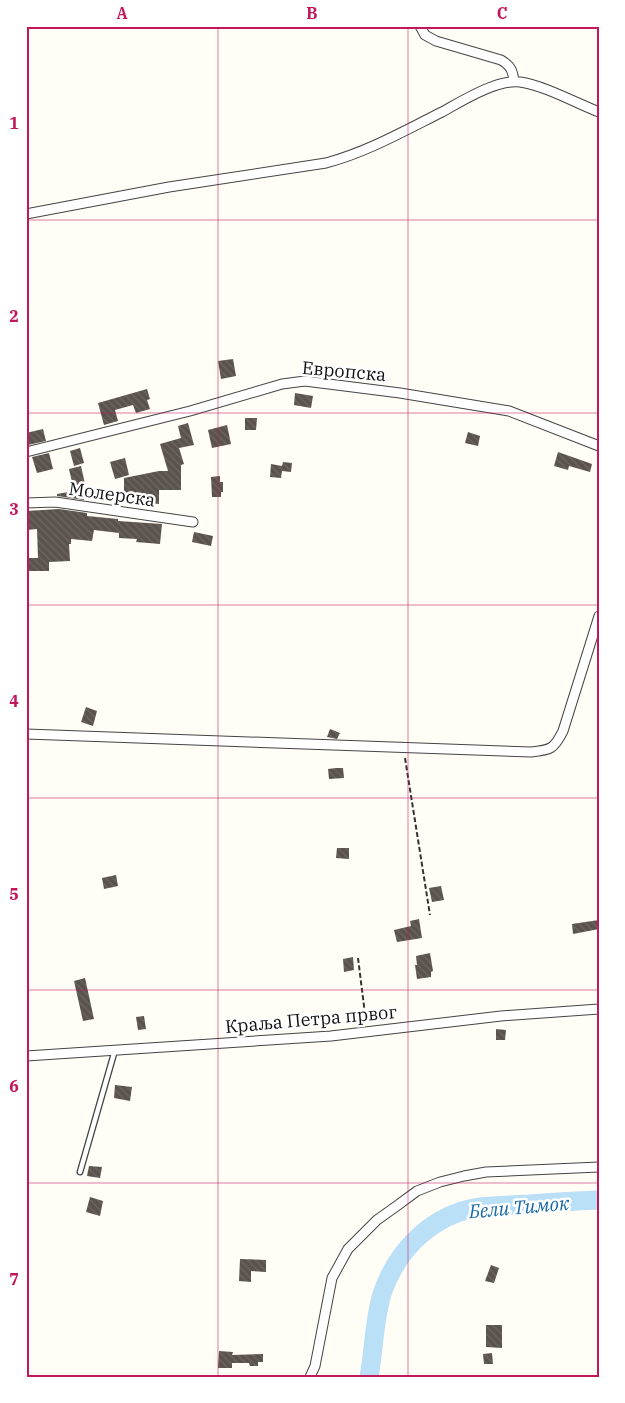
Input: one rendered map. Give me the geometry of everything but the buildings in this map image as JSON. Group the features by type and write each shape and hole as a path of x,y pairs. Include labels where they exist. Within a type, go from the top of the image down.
{"street":[{"path":"420,26 425,35 430,38 501,60 507,64 513,73 514,82"},
{"path":"26,214 169,187 342,159 369,148 494,87 514,82 539,87 599,112"},
{"name":"Европска","path":"26,452 200,409 282,384 305,381 400,393 509,411 599,446"},
{"name":"Молерска","path":"26,503 55,502 192,522"},
{"path":"26,734 403,748 544,751 556,745 563,731 599,616"},
{"name":"Краља Петра првог","path":"26,1056 321,1036 501,1016 599,1009"},
{"path":"310,1377 314,1366 332,1278 348,1249 377,1220 417,1191 440,1182 486,1172 599,1167"}],"lane":[{"path":"80,1172 115,1050"}],"path":[{"path":"403,748 430,915"},
{"path":"358,958 367,1032"}],"waterway":[{"name":"Бели Тимок","path":"369,1377 377,1314 382,1294 397,1262 419,1236 447,1217 480,1207 599,1200"}]}
